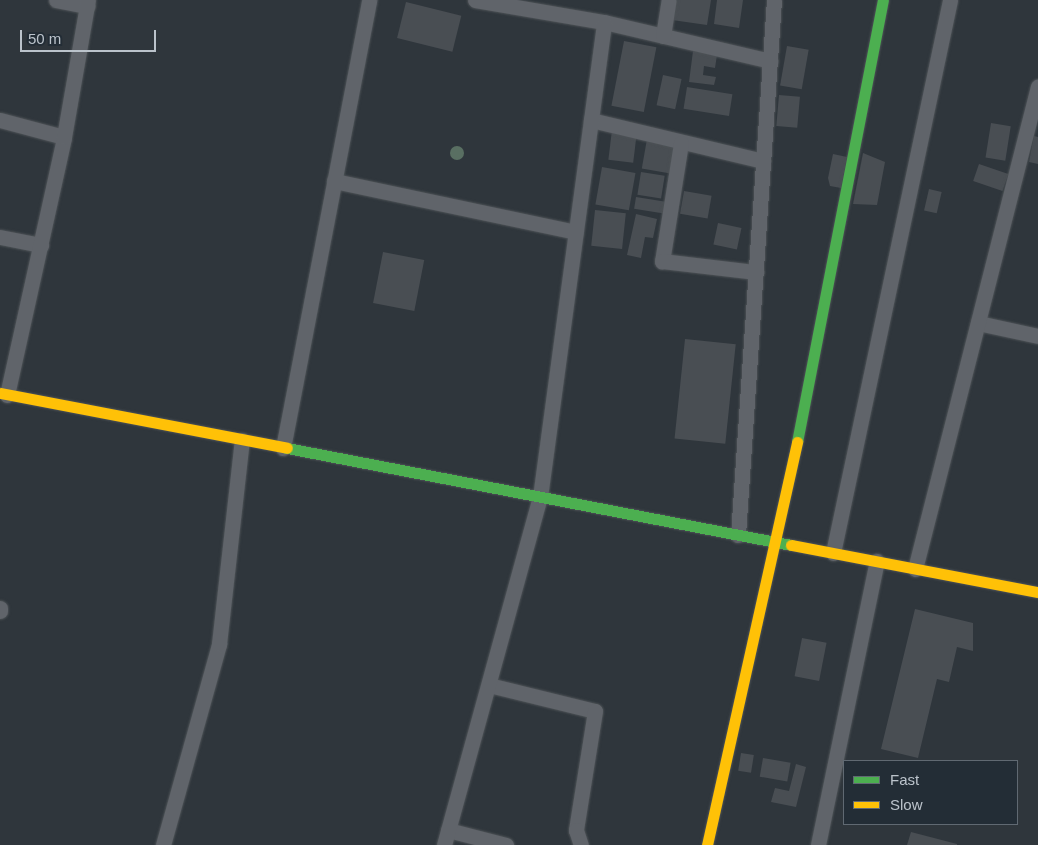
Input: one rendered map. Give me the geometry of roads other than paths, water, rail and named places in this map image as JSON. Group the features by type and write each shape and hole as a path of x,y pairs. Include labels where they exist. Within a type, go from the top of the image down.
{"main road":[{"path":"706,845 777,542 883,0"},
{"path":"3,394 1038,592"}],"street":[{"path":"3,394 41,245 64,137 88,3 56,0"},
{"path":"283,448 369,0"},
{"path":"475,0 553,7 604,22 770,61"},
{"path":"664,36 669,0"},
{"path":"738,535 774,0"},
{"path":"833,553 950,0"},
{"path":"444,845 540,497 604,22"},
{"path":"915,569 1038,86"},
{"path":"0,120 64,137"},
{"path":"590,120 763,161"},
{"path":"681,143 662,261 756,272"},
{"path":"334,181 576,232"},
{"path":"0,237 41,245"},
{"path":"978,323 1038,336"},
{"path":"163,845 218,644 242,440"},
{"path":"818,845 876,561"},
{"path":"489,685 595,711 576,830 582,845"},
{"path":"448,830 506,845"}]}
